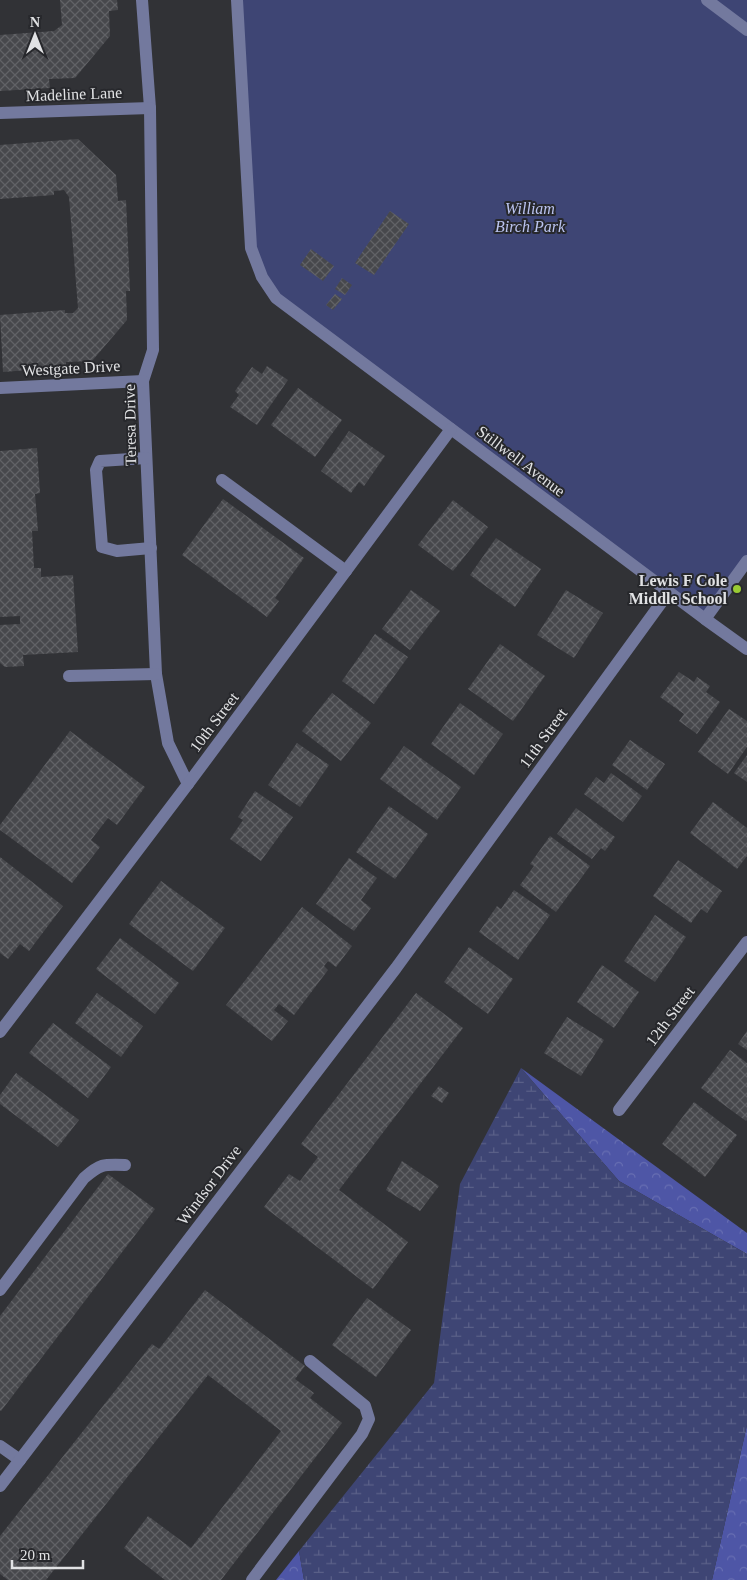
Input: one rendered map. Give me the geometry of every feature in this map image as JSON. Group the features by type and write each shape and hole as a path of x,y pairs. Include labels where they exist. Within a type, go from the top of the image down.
{"street":[{"name":"Teresa Drive","path":"142,0 150,108 153,350 143,381 156,674 168,743 188,784"},
{"name":"Stillwell Avenue","path":"236,0 250,248 262,277 276,298 747,649"},
{"path":"707,0 747,30"},
{"name":"Madeline Lane","path":"0,113 150,108"},
{"name":"Westgate Drive","path":"0,388 143,381"},
{"name":"10th Street","path":"0,1032 188,784 452,429"},
{"path":"146,458 100,461 96,470 102,547 117,551 151,548"},
{"path":"222,480 346,571"},
{"path":"705,619 747,561"},
{"name":"11th Street","path":"442,903 669,592"},
{"path":"69,676 156,674"},
{"name":"Windsor Drive","path":"0,1486 396,968 442,903"},
{"name":"12th Street","path":"619,1110 747,942"},
{"path":"0,1290 84,1178 97,1167 124,1166"},
{"path":"252,1580 362,1434 369,1419 364,1406 310,1361"},
{"path":"0,1446 20,1460"}],"green space":[{"name":"William Birch Park","path":"237,0 747,0 747,559 705,619 275,298 251,248"},
{"path":"521,1068 747,1233 747,1254 619,1181"},
{"path":"521,1068 619,1181 747,1254 747,1425 712,1580 304,1580 299,1551 434,1383 460,1184"},
{"path":"747,1425 747,1580 712,1580"},
{"path":"299,1551 304,1580 276,1580"}],"building":[{"path":"60,0 117,0 118,10 109,11 110,36 75,78 49,79 50,88 0,91 0,35 54,31 62,25"},
{"path":"78,139 116,175 118,201 126,200 130,291 126,291 127,320 92,361 66,362 66,367 3,372 0,315 65,310 65,313 73,313 78,308 69,197 64,190 54,191 54,195 0,199 0,145"},
{"path":"390,211 409,224 374,275 355,263"},
{"path":"311,249 334,266 323,281 300,265"},
{"path":"342,278 352,285 345,295 335,289"},
{"path":"335,294 342,299 333,310 326,305"},
{"path":"267,366 288,380 257,425 230,407 239,395 235,391 252,367 262,374"},
{"path":"298,388 342,420 315,457 271,425"},
{"path":"349,431 385,456 364,486 359,482 351,493 321,471"},
{"path":"37,448 40,493 35,494 38,531 32,531 34,568 41,568 41,577 73,575 78,652 23,655 24,666 5,667 0,663 0,625 20,624 20,616 0,617 0,451"},
{"path":"223,499 304,558 275,598 279,601 267,617 182,555"},
{"path":"453,500 488,527 453,571 418,545"},
{"path":"496,538 541,569 515,607 470,575"},
{"path":"411,590 440,611 410,650 382,629"},
{"path":"566,590 603,613 574,658 537,635"},
{"path":"375,634 408,657 374,704 342,681"},
{"path":"500,644 545,676 513,721 468,689"},
{"path":"679,672 694,682 697,677 710,686 706,692 720,702 697,734 679,721 684,714 660,697"},
{"path":"332,693 371,723 341,761 302,731"},
{"path":"460,703 503,734 474,775 431,744"},
{"path":"729,709 747,721 747,747 728,774 698,752"},
{"path":"70,731 145,787 117,825 108,818 91,840 100,847 72,883 0,830 0,825"},
{"path":"630,740 665,764 647,790 612,765"},
{"path":"297,743 329,765 300,807 268,785"},
{"path":"404,746 461,787 437,820 380,779"},
{"path":"747,755 747,782 734,773"},
{"path":"611,773 642,796 623,822 584,794 596,777 604,783"},
{"path":"255,791 293,817 261,861 230,839 243,820 238,817"},
{"path":"713,802 747,828 747,856 737,869 690,833"},
{"path":"389,806 428,834 395,879 356,852"},
{"path":"576,808 615,837 605,851 601,848 592,859 557,834"},
{"path":"550,836 590,866 556,912 520,885 534,866 530,864"},
{"path":"0,857 63,906 29,951 20,944 8,959 0,953"},
{"path":"349,858 377,878 361,900 371,908 354,931 316,904"},
{"path":"678,860 722,891 707,913 701,909 691,923 653,896"},
{"path":"161,881 225,928 193,971 129,924"},
{"path":"514,890 550,915 518,960 479,932 497,906 501,909"},
{"path":"302,907 352,946 336,967 328,961 324,966 328,970 294,1015 279,1004 274,1010 288,1021 272,1041 226,1005"},
{"path":"655,915 686,937 655,982 624,961"},
{"path":"120,938 179,983 155,1014 96,969"},
{"path":"469,947 513,979 488,1014 444,982"},
{"path":"602,965 639,992 614,1028 577,1002"},
{"path":"97,993 143,1026 121,1057 75,1023"},
{"path":"416,993 463,1028 339,1190 408,1242 373,1289 264,1207 289,1174 300,1181 318,1157 301,1144"},
{"path":"567,1017 604,1040 581,1076 544,1053"},
{"path":"53,1023 111,1067 88,1098 29,1053"},
{"path":"747,1031 747,1050 738,1044"},
{"path":"730,1050 747,1063 746,1121 701,1088"},
{"path":"16,1073 79,1120 58,1147 0,1104 0,1095"},
{"path":"439,1086 449,1093 442,1103 431,1096"},
{"path":"694,1102 737,1135 705,1177 662,1144"},
{"path":"402,1161 439,1186 420,1211 386,1190"},
{"path":"108,1174 155,1209 1,1411 0,1316"},
{"path":"205,1290 305,1366 295,1379 314,1393 310,1398 342,1423 221,1580 165,1580 124,1548 148,1516 191,1548 281,1431 208,1375 46,1580 8,1580 0,1574 0,1536 152,1344 159,1349"},
{"path":"367,1298 411,1330 376,1377 332,1345"}],"place":[{"name":"Lewis F Cole Middle School","path":"737,589"}]}
